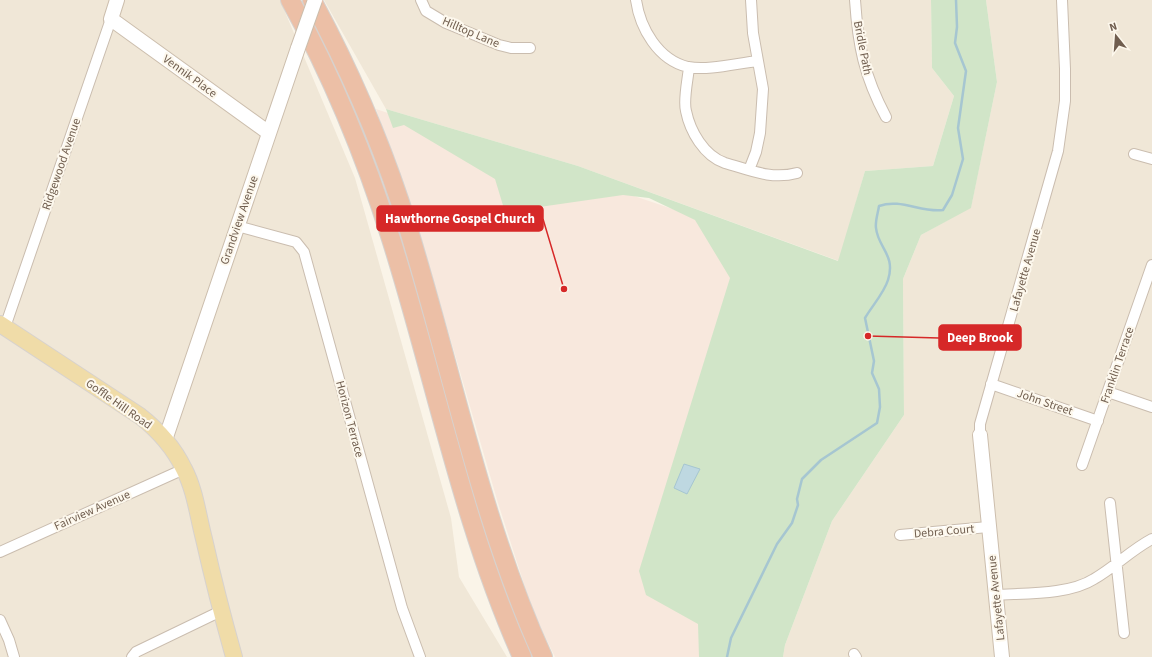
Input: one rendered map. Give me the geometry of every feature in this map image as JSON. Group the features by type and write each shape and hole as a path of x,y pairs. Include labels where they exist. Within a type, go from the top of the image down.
{"highway":[{"path":"290,0 303,23 346,115 382,210 478,541 495,591 522,657"},
{"path":"315,4 364,108 399,202 492,523 513,585 543,657"}],"main road":[{"name":"Goffle Hill Road","path":"3,325 140,416 165,440 184,469 192,493 234,657"}],"street":[{"name":"Ridgewood Avenue","path":"3,325 117,0"},
{"path":"287,0 303,23"},
{"name":"Hilltop Lane","path":"421,0 426,11 446,23 499,45 511,48 530,48"},
{"path":"636,0 641,19 656,47 664,55 689,67 708,67 758,61"},
{"path":"748,170 756,152 762,113 763,89 753,33 751,0"},
{"name":"Bridle Path","path":"855,0 857,31 863,63 874,94 886,117"},
{"name":"Lafayette Avenue","path":"1002,657 988,527 980,424 1058,151 1065,93 1062,0"},
{"name":"Grandview Avenue","path":"165,440 298,48 315,4"},
{"name":"Vennik Place","path":"111,19 269,133"},
{"path":"689,67 685,110 699,144 719,161 748,170 769,176 783,177 797,173"},
{"path":"1134,154 1152,159"},
{"name":"Horizon Terrace","path":"237,226 296,242 304,252 402,608 420,657"},
{"name":"Franklin Terrace","path":"1082,464 1152,265"},
{"name":"John Street","path":"991,384 1098,421"},
{"path":"1108,392 1152,407"},
{"name":"Fairview Avenue","path":"0,552 184,469"},
{"path":"1110,503 1124,634"},
{"name":"Debra Court","path":"900,535 988,527"},
{"path":"995,595 1077,588 1094,579 1139,546 1152,539"},
{"path":"132,657 136,652 221,610"},
{"path":"0,620 9,640 14,657"}],"shaded area":[{"path":"0,0 280,0 355,178 451,518 459,577 507,657 0,657"},
{"path":"324,0 931,0 932,68 954,96 933,166 865,171 839,261 578,166 386,109"},
{"path":"986,0 1152,0 1152,657 783,657 785,645 832,521 904,415 903,279 921,235 971,207 997,82"},
{"path":"376,109 836,264 735,657 555,657 533,612 498,503 420,234"}],"green space":[{"path":"931,0 986,0 997,82 971,208 921,235 903,279 904,415 832,521 785,645 783,657 699,657 698,624 646,595 639,571 730,278 695,220 649,198 623,195 505,212 495,179 404,125 393,128 386,109 578,166 838,261 865,171 933,166 954,96 932,68"}],"water":[{"path":"684,464 700,469 687,494 674,488"}],"waterway":[{"path":"727,657 731,638 777,544 792,523 798,505 797,499 802,479 821,460 877,423 880,407 879,389 872,373 874,361 865,318 884,290 890,271 890,264 886,252 877,235 876,225 879,206 895,204 927,210 943,210 952,195 963,159 958,128 966,71 955,43 957,27 956,0"}],"place":[{"name":"Hawthorne Gospel Church","path":"564,289"},
{"name":"Deep Brook","path":"868,336"}]}
